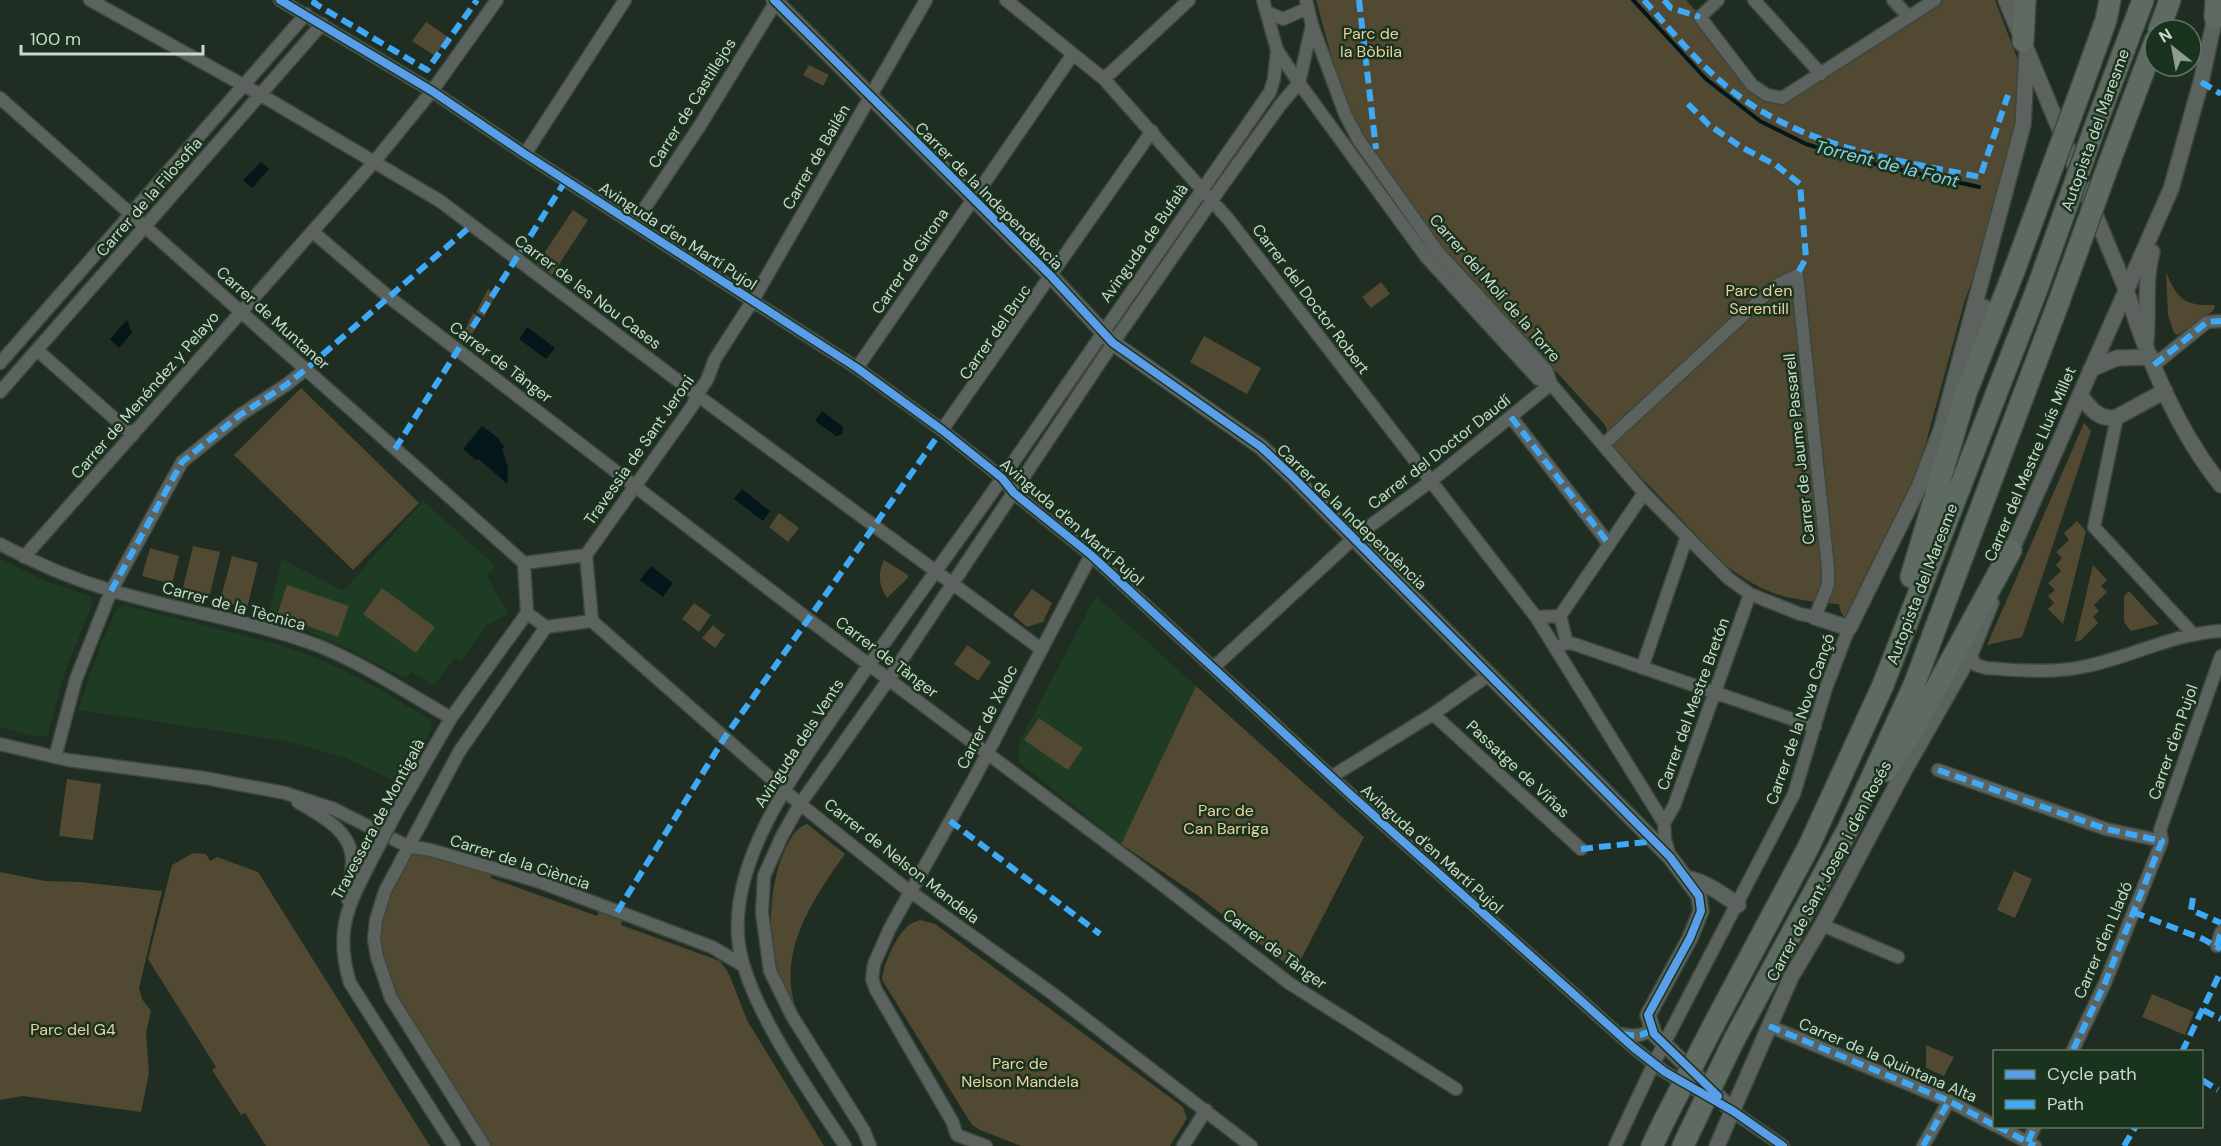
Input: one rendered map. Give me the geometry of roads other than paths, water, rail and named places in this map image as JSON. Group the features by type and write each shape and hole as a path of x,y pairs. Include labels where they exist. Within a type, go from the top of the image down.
{"highway":[{"path":"2025,0 2025,46"},
{"path":"1883,685 1908,588 1966,393 2080,92 2106,20 2110,0"},
{"name":"Autopista del Maresme","path":"1652,1146 1808,848 1883,685 2037,289 2143,0"},
{"path":"2163,18 2170,0"},
{"name":"Autopista del Maresme","path":"1683,1146 1734,1040 1848,829 1914,685 2143,73"},
{"path":"1848,829 1912,732 2011,550"}],"street":[{"name":"Carrer de les Nou Cases","path":"90,0 261,95 440,201 696,395 1041,649"},
{"name":"Avinguda d'en Martí Pujol","path":"280,0 432,91 525,154 856,368 942,430 1002,478 1014,493 1091,555 1331,777 1618,1034 1665,1072 1733,1111 1784,1146"},
{"name":"Carrer de Menéndez y Pelayo","path":"24,557 374,162 432,91 497,0"},
{"path":"525,154 626,0"},
{"name":"Carrer de la Independència","path":"776,0 1051,276 1108,337 1261,447 1355,537 1670,857 1699,896 1701,911 1690,938 1648,1015 1652,1029"},
{"name":"Carrer de Castillejos","path":"634,224 699,127 776,0"},
{"name":"Carrer de Bailén","path":"753,300 926,0"},
{"name":"Carrer del Doctor Robert","path":"1006,0 1104,79 1213,200 1536,617 1561,645 1664,823"},
{"path":"1718,0 1700,17 1752,84 1767,95 1782,98 1935,0"},
{"path":"1754,0 1821,74"},
{"path":"1893,0 1909,17"},
{"path":"2006,0 2126,289 2165,391 2188,440 2221,484"},
{"path":"1104,79 1187,1"},
{"name":"Carrer del Molí de la Torre","path":"1265,6 1283,19 1307,4 1312,25 1345,114 1358,139 1437,251 1547,371 1551,384 1644,493 1728,578 1750,594 1800,614 1822,620"},
{"name":"Carrer del Molí de la Torre","path":"1265,6 1277,50 1427,258 1538,379 1551,384"},
{"path":"2150,356 2147,268 2156,238 2158,217 2173,180 2201,82 2217,6"},
{"name":"Carrer de la Filosofia","path":"0,363 306,14"},
{"name":"Carrer de la Filosofia","path":"0,392 322,24"},
{"name":"Carrer del Molí de la Torre","path":"1299,83 1312,25"},
{"path":"1822,620 1849,628 1919,487 1941,430 2023,125 2025,46"},
{"name":"Avinguda de Bufalà","path":"1014,493 1108,337 1202,188 1270,92 1274,80 1277,50"},
{"name":"Carrer de Girona","path":"856,368 1073,54"},
{"name":"Avinguda de Bufalà","path":"1002,478 1299,83"},
{"name":"Carrer de Muntaner","path":"0,98 524,562"},
{"name":"Carrer del Bruc","path":"942,430 1152,131"},
{"name":"Carrer del Mestre Lluís Millet","path":"1970,655 2011,550 2158,217"},
{"name":"Carrer de Tànger","path":"313,232 390,298 1290,983 1456,1089"},
{"path":"1941,430 1966,393 1970,364 1984,305 1992,239"},
{"name":"Carrer de Jaume Passarell","path":"1603,444 1775,286 1797,275 1828,568 1828,585 1822,620"},
{"name":"Travessia de Sant Jeroni","path":"586,555 693,405 696,395 707,380 715,359 753,300"},
{"path":"2091,369 2117,358 2150,356 2207,322 2221,321"},
{"path":"37,350 133,435"},
{"path":"55,757 76,680 111,591 182,462 240,415 306,369"},
{"name":"Carrer del Doctor Daudí","path":"1214,667 1355,537 1431,482 1551,384"},
{"path":"2080,395 2095,413 2109,418 2117,417 2165,391"},
{"path":"1511,417 1609,544"},
{"path":"2117,417 2094,527 2194,635"},
{"name":"Avinguda dels Vents","path":"845,1146 767,1019 744,966 738,937 740,900 748,863 784,790 869,664 1002,478"},
{"name":"Avinguda dels Vents","path":"870,1146 864,1131 792,1016 770,971 762,914 764,876 800,804 889,679 1014,493"},
{"path":"1644,493 1560,616 1561,645 1642,668 1815,727"},
{"path":"1642,668 1687,536"},
{"name":"Carrer de la Tècnica","path":"0,544 24,557 111,591 262,628 320,646 392,683 451,718"},
{"path":"586,555 592,621 546,627 527,613 524,562 586,555"},
{"name":"Carrer de Xaloc","path":"958,1141 952,1121 876,990 872,979 874,964 910,892 1091,555"},
{"name":"Carrer del Mestre Bretón","path":"1664,823 1674,806 1750,594"},
{"name":"Travessera de Montigalà","path":"454,1146 351,983 343,959 343,939 348,910 396,813 451,718 527,613"},
{"path":"1536,617 1560,616"},
{"name":"Carrer de Nelson Mandela","path":"592,621 800,804 910,892 1053,994 1251,1146"},
{"path":"484,1146 392,998 377,957 374,939 376,920 385,891 407,846 459,752 546,627"},
{"name":"Carrer de la Nova Cançó","path":"1615,1146 1654,1063 1794,794 1826,688 1849,628"},
{"path":"1970,655 1976,665 1986,668 2056,671 2087,666 2194,635 2221,632"},
{"name":"Carrer de Sant Josep i d'en Rosés","path":"1717,1146 1791,977 1822,925 1904,771 1970,655"},
{"name":"Carrer d'en Pujol","path":"2162,841 2160,830 2221,656"},
{"path":"1331,777 1433,714 1490,674"},
{"name":"Passatge de Viñas","path":"1433,714 1581,849"},
{"name":"Carrer de la Ciència","path":"0,744 55,757 205,778 285,793 334,808 407,846 431,850 537,881 712,947 744,966"},
{"path":"1938,770 2106,829 2162,841"},
{"name":"Carrer de la Ciència","path":"285,793 336,827 347,840 352,864 348,910"},
{"path":"1664,823 1670,857"},
{"name":"Carrer d'en Lladó","path":"2073,1050 2105,983 2162,841"},
{"path":"1687,878 1697,880 1714,889 1738,905"},
{"path":"1822,925 1898,957"},
{"path":"2217,946 2221,932"},
{"name":"Carrer de la Quintana Alta","path":"1769,1026 1949,1101 1993,1124"},
{"path":"1618,1034 1634,1036 1645,1034 1652,1029 1654,1034 1733,1111"},
{"path":"1923,1146 1949,1101"},
{"path":"1183,1146 1206,1110"},
{"name":"Carrer de la Quintana Alta","path":"2000,1128 2031,1144"},
{"path":"2031,1144 2035,1128"},
{"path":"958,1141 986,1146"}],"waterway":[{"name":"Torrent de la Font","path":"1633,0 1706,79 1760,121 1806,144 1862,161 1979,187"}],"park label":[{"name":"Parc de la Bòbila","path":"1371,42"},
{"name":"Parc d'en Serentill","path":"1759,299"},
{"name":"Parc de Can Barriga","path":"1226,819"},
{"name":"Parc del G4","path":"73,1029"},
{"name":"Parc de Nelson Mandela","path":"1020,1072"}]}
